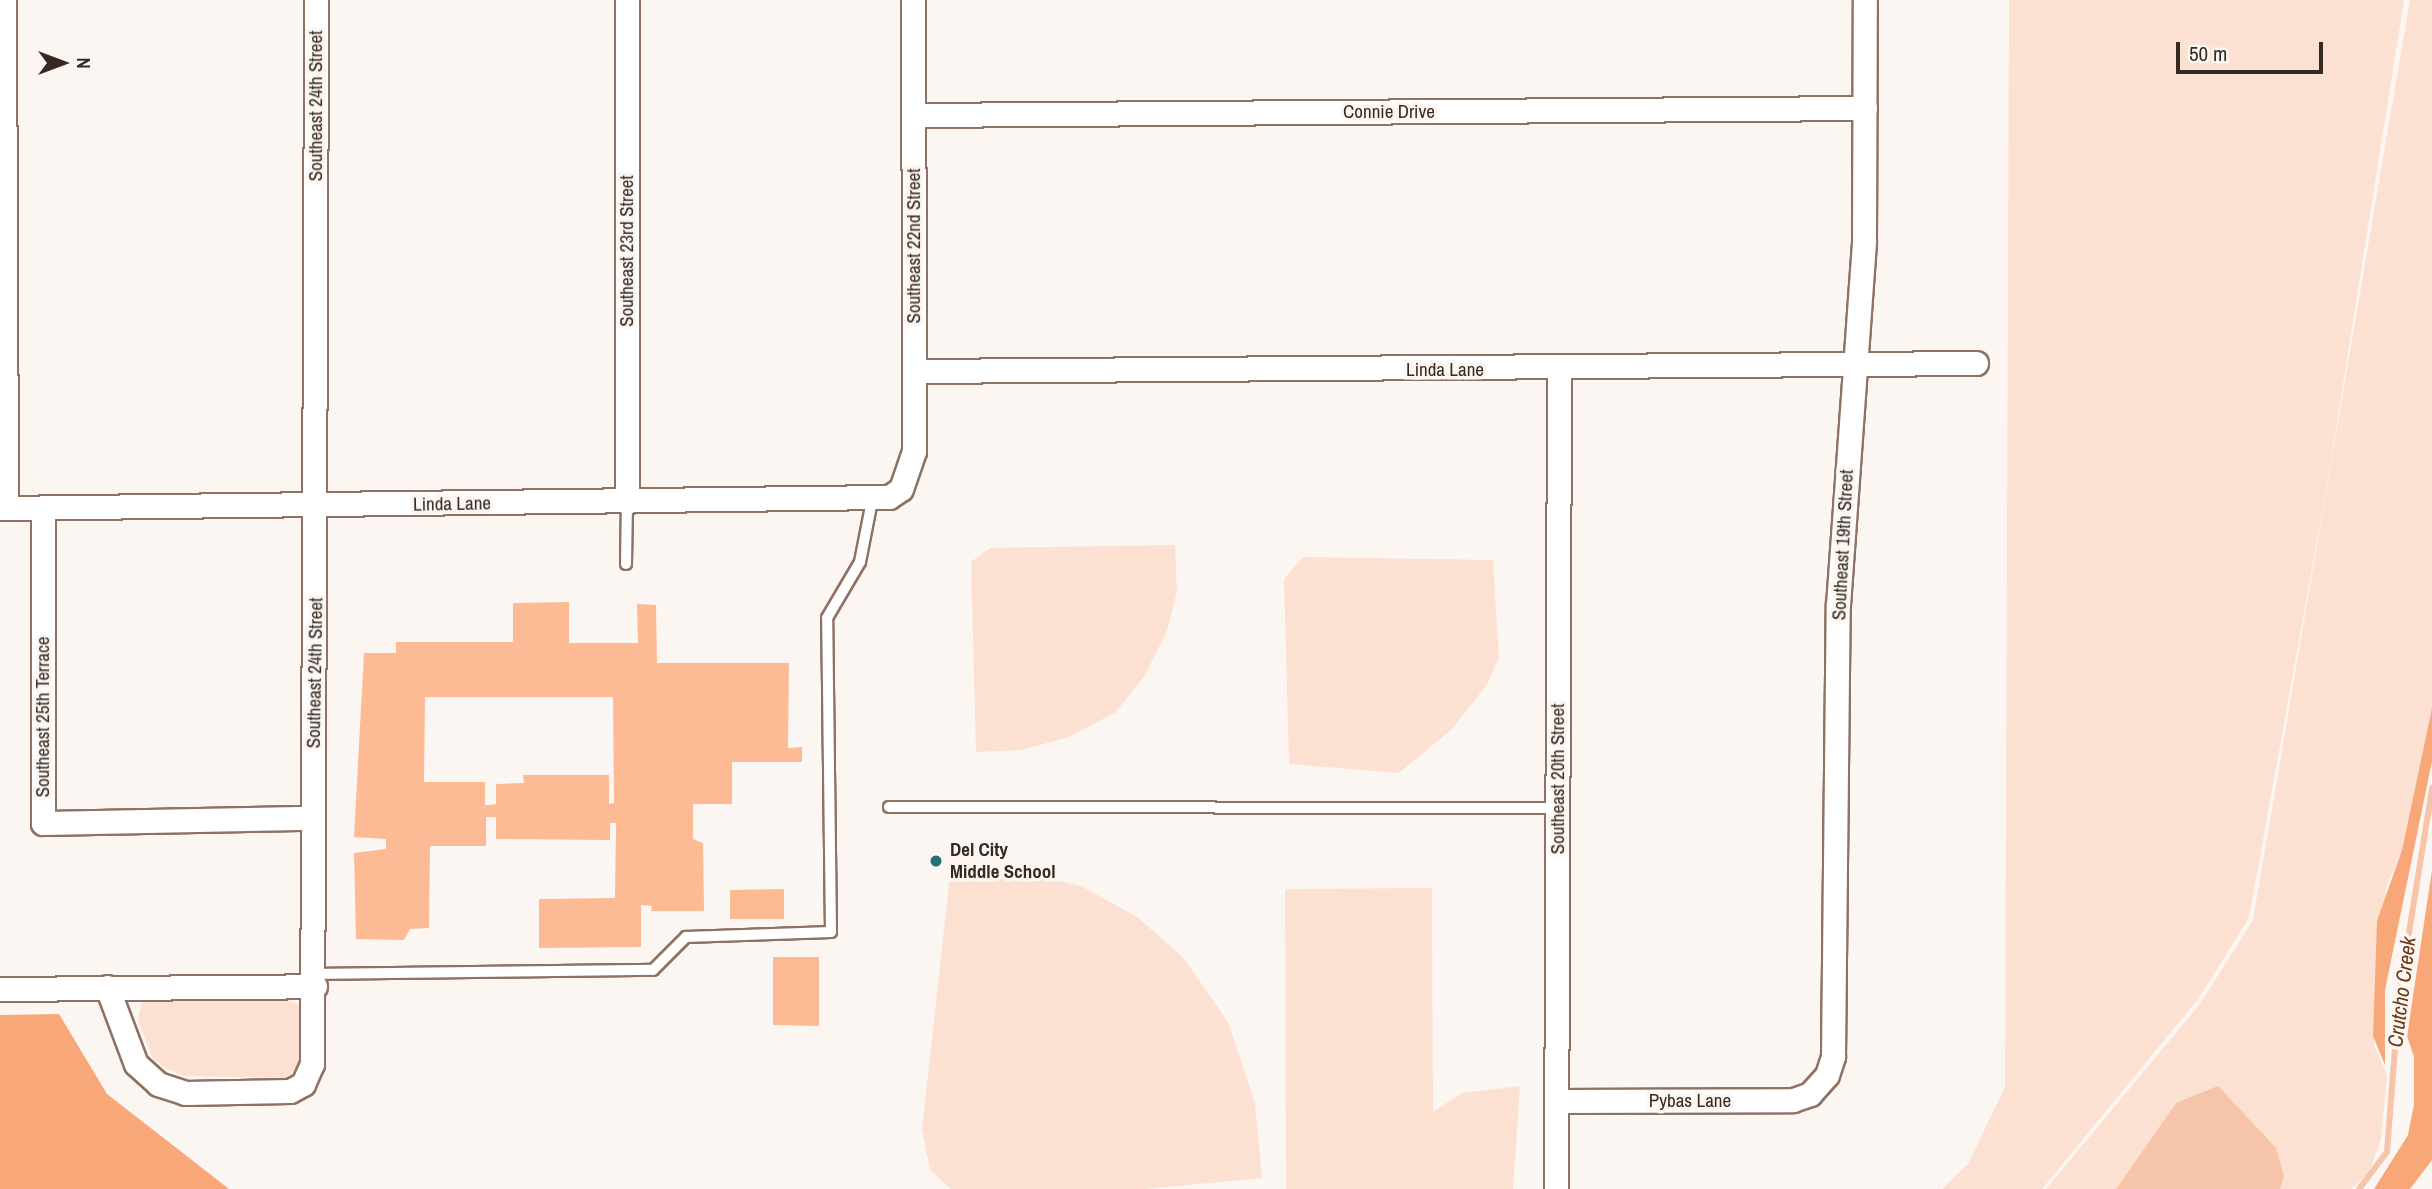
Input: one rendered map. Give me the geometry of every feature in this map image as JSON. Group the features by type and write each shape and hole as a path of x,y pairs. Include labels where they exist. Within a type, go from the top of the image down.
{"street":[{"path":"3,508 4,0"},
{"name":"Southeast 24th Street","path":"107,988 135,1064 158,1084 186,1093 290,1091 303,1084 312,1064 315,980 313,818 316,0"},
{"name":"Southeast 23rd Street","path":"627,0 627,502"},
{"name":"Southeast 22nd Street","path":"901,489 914,451 913,0"},
{"name":"Southeast 19th Street","path":"1819,1087 1833,1056 1838,605 1864,240 1865,0"},
{"name":"Connie Drive","path":"914,115 1865,108"},
{"name":"Linda Lane","path":"915,372 1559,369 1976,363"},
{"name":"Southeast 20th Street","path":"1556,1189 1559,369"},
{"name":"Linda Lane","path":"3,508 872,500 901,489"},
{"name":"Southeast 25th Terrace","path":"43,508 43,823 313,818"},
{"path":"0,989 315,980"},
{"name":"Pybas Lane","path":"1557,1101 1793,1100 1819,1087"}],"lane":[{"path":"315,980 653,970 686,937 831,932 827,618 860,562 872,500"},
{"path":"626,565 627,502"},
{"path":"888,807 1558,808"}],"shaded area":[{"path":"2009,0 2404,0 2327,485 2249,918 2198,999 2042,1189 1942,1189 1968,1164 2005,1087"},
{"path":"2410,0 2432,0 2432,708 2402,850 2386,887 2374,1046 2387,1075 2381,1139 2369,1172 2351,1189 2280,1189 2284,1176 2209,1092 2176,1103 2116,1189 2046,1189 2200,1004 2253,920"},
{"path":"1175,545 1177,592 1167,631 1145,675 1115,713 1066,738 1021,750 976,752 971,562 990,548"},
{"path":"1303,557 1493,560 1499,658 1486,686 1451,730 1399,773 1289,764 1284,579"},
{"path":"2432,708 2432,761 2385,990 2385,1065 2373,1036 2377,921 2402,850"},
{"path":"951,866 999,867 1081,886 1137,917 1183,957 1228,1022 1255,1103 1262,1178 1145,1189 951,1189 930,1170 922,1129"},
{"path":"2432,870 2432,1160 2410,1189 2374,1189 2408,1135 2414,1104 2414,1057 2407,1036"},
{"path":"1432,888 1433,1112 1462,1093 1520,1086 1513,1189 1286,1189 1285,889"},
{"path":"286,999 304,1007 305,1054 289,1078 185,1076 167,1069 153,1059 138,1020 142,1001"},
{"path":"59,1014 107,1094 229,1189 0,1189 0,1015"},
{"path":"2218,1086 2276,1148 2284,1176 2280,1189 2116,1189 2176,1103"}],"building":[{"path":"569,602 569,643 638,643 637,604 656,605 657,663 789,663 788,748 802,747 802,762 732,762 732,804 693,804 693,839 703,843 704,911 651,911 652,906 641,905 641,947 539,948 539,899 615,898 616,823 610,823 610,840 496,839 496,817 486,817 486,846 430,846 429,928 410,929 404,940 356,939 354,853 386,849 386,839 354,837 364,653 396,653 396,642 513,642 513,603","holes":["425,697 613,697 614,803 609,804 609,775 523,775 524,783 496,784 496,804 490,805 485,805 485,782 424,782"]},
{"path":"784,889 784,919 730,919 730,890"},
{"path":"773,957 819,957 819,1026 773,1025"}],"waterway":[{"name":"Crutcho Creek","path":"2359,1189 2387,1152 2399,995 2432,788"}],"place":[{"name":"Del City Middle School","path":"936,861"}]}
